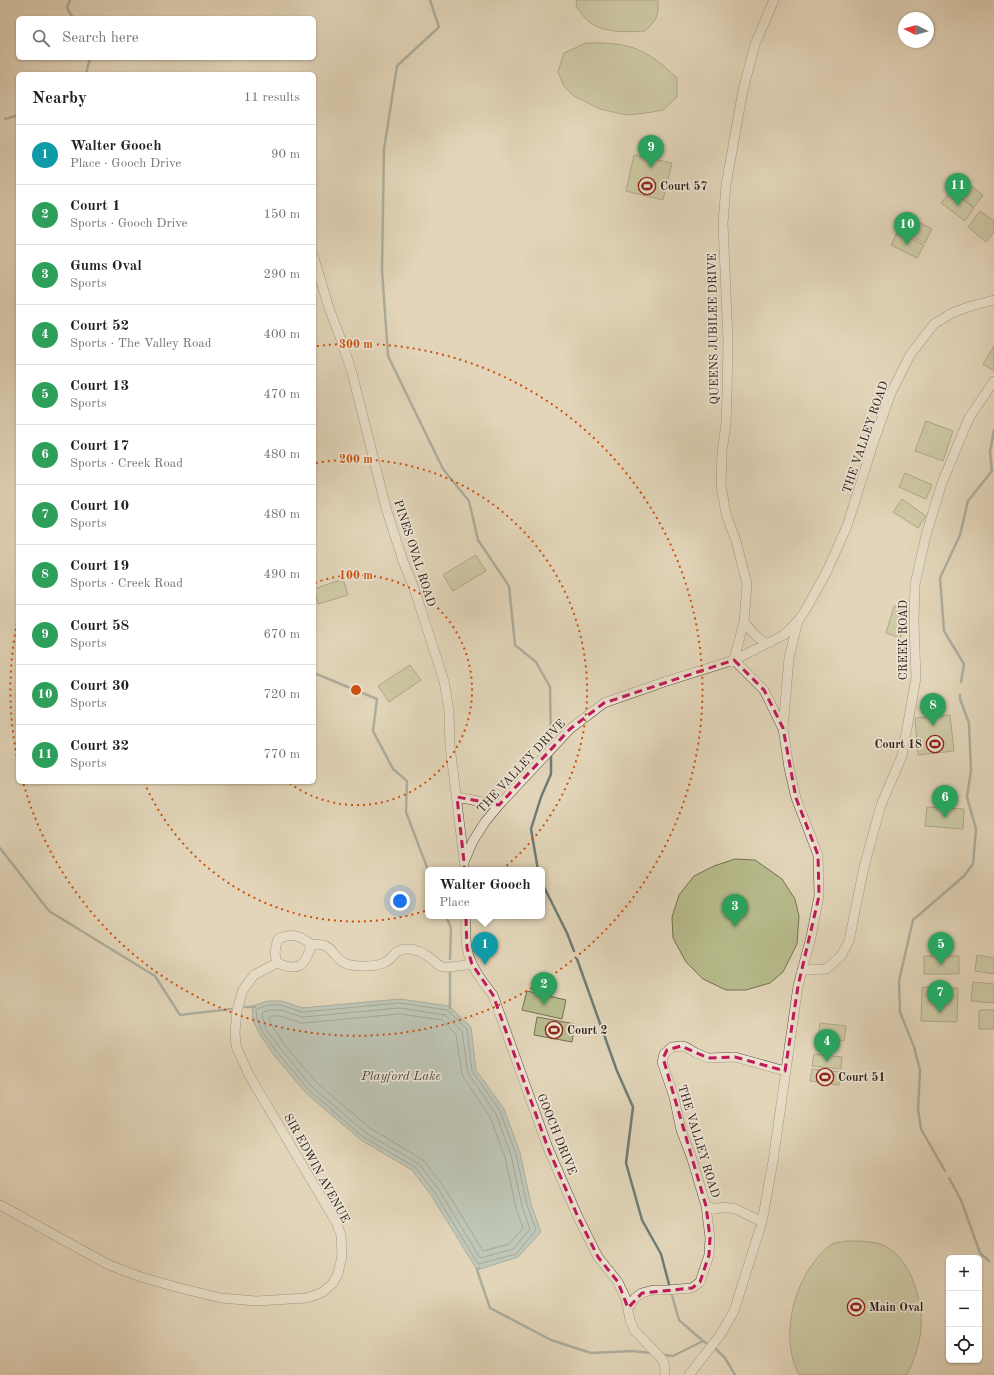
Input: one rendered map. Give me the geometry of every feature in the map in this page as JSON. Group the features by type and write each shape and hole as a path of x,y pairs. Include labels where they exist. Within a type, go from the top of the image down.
{"street":[{"name":"QUEENS JUBILEE DRIVE","path":"734,660 744,622 747,584 736,541 726,514 721,485 722,451 726,424 728,340 723,223 726,185 743,90 755,44 774,0"},
{"name":"PINES OVAL ROAD","path":"316,265 329,308 352,373 386,508 444,681 449,711 450,746 464,866"},
{"name":"THE VALLEY ROAD","path":"783,728 764,690 734,660 784,635 798,621 806,609 827,572 847,526 874,441 889,400 910,355 934,324 952,313 994,300"},
{"name":"CREEK ROAD","path":"802,970 826,969 841,956 849,941 864,867 882,806 902,756 916,678 914,624 915,584 926,535 942,483 969,418 994,381"},
{"name":"THE VALLEY ROAD","path":"689,1375 721,1334 734,1311 762,1222 774,1162 785,1071 797,992 811,937 819,896 818,855 796,798 789,768 783,728 789,658 798,621"},
{"path":"744,622 753,633 766,644"},
{"name":"THE VALLEY DRIVE","path":"464,866 473,841 485,822 499,805 570,729 604,703 734,660"},
{"path":"457,797 499,805"},
{"path":"311,944 309,954 304,963 297,967 285,967 277,963 274,957 278,939 287,935 304,939 311,944 324,945 332,950 341,961 347,964 365,966 387,962 394,953 406,949 418,950 427,954 439,966 444,967 472,964 467,948 466,919"},
{"name":"SIR EDWIN AVENUE","path":"0,1206 109,1265 141,1277 180,1288 221,1298 256,1301 307,1298 323,1292 333,1282 338,1274 342,1256 341,1235 320,1192 249,1075 236,1046 235,1033 237,1010 243,990 254,975 277,963"},
{"name":"GOOCH DRIVE","path":"472,964 479,978 493,995 548,1148 578,1217 598,1257 618,1282 628,1308 630,1320 634,1330 663,1360 665,1375"},
{"name":"THE VALLEY ROAD","path":"628,1308 642,1293 653,1290 678,1290 692,1288 700,1282 709,1255 710,1238 706,1206 692,1159 681,1130 674,1098 662,1062 664,1054 672,1047 681,1046 686,1047 696,1054 708,1058 735,1056 785,1071"},
{"path":"706,1206 717,1209 723,1207 736,1209 762,1222"}],"highlighted area":[{"path":"734,660 764,690 783,728 796,798 818,855 819,896 798,986 785,1071 735,1057 708,1058 681,1046 667,1050 663,1058 706,1206 710,1238 709,1255 700,1282 692,1288 642,1293 628,1308 618,1282 598,1257 578,1217 548,1148 493,995 472,964 467,948 464,862 457,797 499,805 570,729 604,703"}],"green space":[{"path":"577,0 658,0 658,10 656,18 645,31 614,31 598,27 591,23 584,17 576,6"},
{"path":"586,43 626,46 646,53 677,78 677,97 663,110 627,115 600,109 574,96 564,86 558,72 564,53"},
{"path":"634,155 672,163 663,200 626,191"},
{"path":"960,177 983,195 974,207 951,190"},
{"path":"951,191 974,208 965,221 941,203"},
{"path":"980,211 994,221 994,232 986,242 968,227"},
{"path":"906,216 932,229 925,243 899,230"},
{"path":"898,231 924,245 917,258 891,245"},
{"path":"994,346 994,371 983,364"},
{"path":"926,421 953,431 943,461 915,451"},
{"path":"905,473 932,485 926,499 899,487"},
{"path":"902,499 926,516 918,528 893,512"},
{"path":"476,555 486,571 453,591 443,575"},
{"path":"343,579 348,595 318,604 316,588"},
{"path":"894,606 909,610 900,638 886,633"},
{"path":"410,665 421,680 389,702 378,686"},
{"path":"950,715 954,751 918,755 915,718"},
{"path":"927,807 964,809 963,829 925,826"},
{"path":"735,859 755,860 782,879 795,899 799,916 797,944 783,972 770,983 746,990 726,990 703,979 686,962 673,938 672,917 679,895 694,876 714,866"},
{"path":"977,955 994,958 994,974 975,971"},
{"path":"924,956 959,956 959,974 924,974"},
{"path":"973,982 994,984 994,1003 971,1001"},
{"path":"922,987 958,988 957,1022 921,1021"},
{"path":"527,991 566,1000 562,1019 522,1010"},
{"path":"979,1010 994,1010 994,1029 979,1029"},
{"name":"Court 2","path":"537,1017 575,1024 572,1042 534,1035"},
{"path":"820,1023 846,1026 844,1041 818,1038"},
{"path":"814,1054 842,1057 841,1069 812,1066"},
{"name":"Court 51","path":"812,1069 840,1072 839,1085 810,1081"},
{"name":"Main Oval","path":"863,1241 880,1244 890,1249 899,1257 907,1268 917,1292 920,1304 921,1328 916,1352 907,1375 799,1375 793,1361 790,1346 790,1330 792,1314 801,1283 809,1269 827,1247 834,1243"}],"water":[{"name":"Playford Lake","path":"400,999 449,1006 471,1027 476,1070 504,1109 520,1153 531,1204 541,1232 518,1257 477,1270 431,1195 412,1170 361,1140 306,1093 273,1054 259,1033 253,1020 252,1006 268,1001 282,1001 302,1008"}],"waterway":[{"path":"70,0 67,8 72,16"},
{"path":"430,0 439,27 397,66 384,149 382,270 388,356 443,469 469,501 478,540 509,586 515,645 536,662 550,687 551,746"},
{"path":"86,72 90,60"},
{"path":"5,119 16,116"},
{"path":"961,682 964,664 944,631 940,578 960,535 968,501 992,471 990,452 994,430"},
{"path":"316,674 377,699 373,731 393,769 407,781 406,812 427,867"},
{"path":"945,1171 921,1129 918,1109 920,1070 914,1047 900,1012 899,981 913,920 964,876 973,864 976,829 967,797 971,771 969,723 960,699 960,695"},
{"path":"537,867 531,829 541,797 551,774 551,753"},
{"path":"0,848 49,911 155,976 180,1015 231,1009"},
{"path":"545,889 567,933 574,951"},
{"path":"447,919 451,928 450,959"},
{"path":"577,959 617,1071 633,1107 626,1163 642,1220 661,1254 670,1288"},
{"path":"450,973 450,1008"},
{"path":"245,1007 255,1007"},
{"path":"949,1178 961,1200 980,1253 989,1261"},
{"path":"479,1268 477,1270 490,1308 551,1340 591,1353 632,1351 651,1353"},
{"path":"671,1292 679,1320 703,1341"},
{"path":"663,1355 673,1356 703,1341 706,1343"},
{"path":"716,1349 725,1358 735,1375"}],"place":[{"name":"Court 58","path":"651,168"},
{"name":"Court 57","path":"647,186"},
{"name":"Court 32","path":"958,206"},
{"name":"Court 30","path":"907,245"},
{"name":"Court 19","path":"933,726"},
{"name":"Court 18","path":"935,744"},
{"name":"Court 17","path":"945,818"},
{"name":"Gums Oval","path":"735,927"},
{"name":"Walter Gooch","path":"485,965"},
{"name":"Court 13","path":"941,965"},
{"name":"Court 1","path":"544,1005"},
{"name":"Court 10","path":"940,1013"},
{"name":"Court 2","path":"554,1030"},
{"name":"Court 52","path":"827,1062"},
{"name":"Court 51","path":"825,1077"},
{"name":"Main Oval","path":"856,1307"}]}
